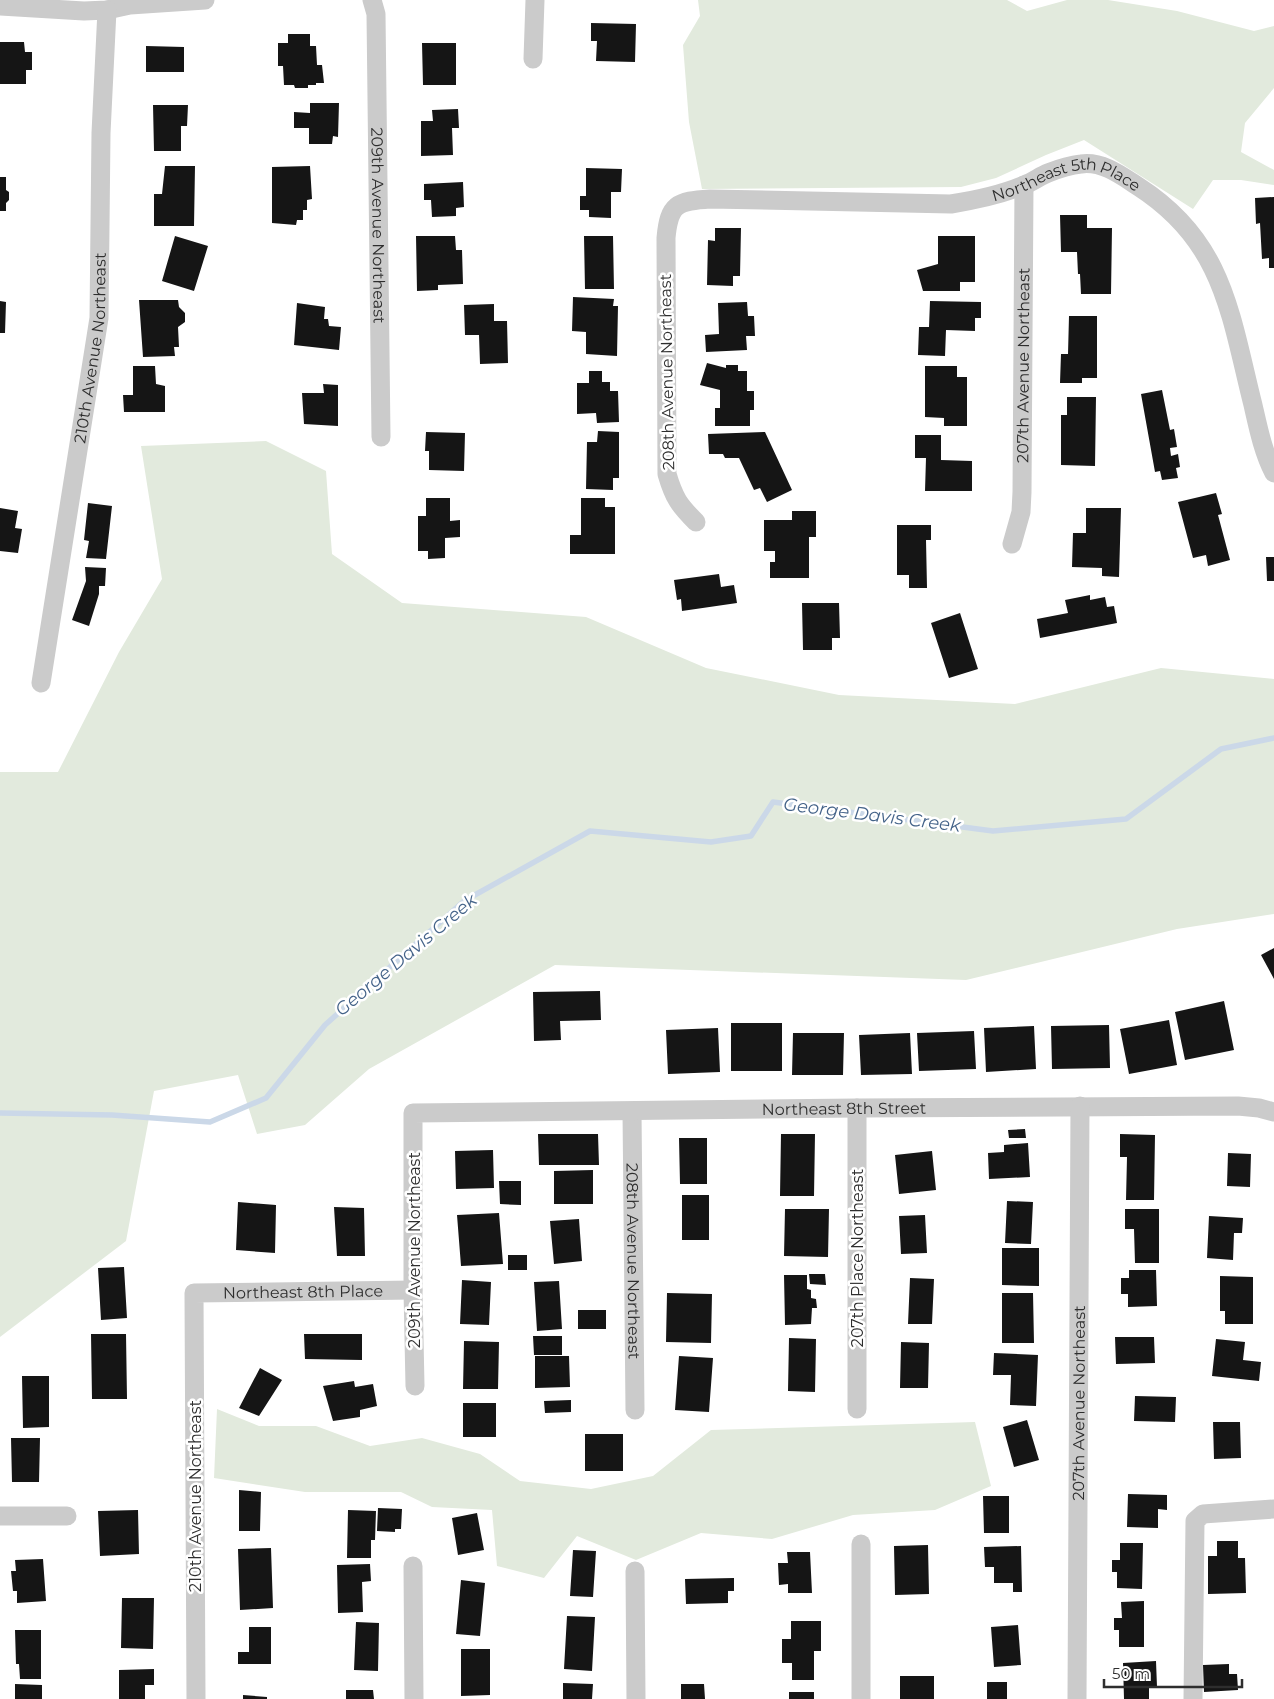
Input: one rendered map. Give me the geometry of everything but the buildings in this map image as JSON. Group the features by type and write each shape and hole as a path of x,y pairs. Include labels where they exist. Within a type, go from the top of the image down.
{"street":[{"path":"0,6 84,11 107,10 130,4 205,0"},
{"path":"533,59 535,0"},
{"name":"209th Avenue Northeast","path":"374,7 381,437"},
{"name":"210th Avenue Northeast","path":"41,683 99,318 101,133 107,10"},
{"name":"Northeast 5th Place","path":"670,213 680,204 692,200 710,199 951,204 979,200 1024,185 1048,172 1081,164 1096,164 1112,170 1147,192 1179,218 1200,245 1218,278 1229,308 1269,464 1274,473"},
{"name":"207th Avenue Northeast","path":"1012,544 1020,512 1022,492 1024,185"},
{"name":"208th Avenue Northeast","path":"670,213 666,238 668,474 672,490 680,505 696,522"},
{"name":"207th Avenue Northeast","path":"1078,1699 1080,1106"},
{"name":"Northeast 8th Street","path":"413,1113 1080,1106 1238,1106 1274,1112"},
{"name":"207th Place Northeast","path":"857,1108 857,1409"},
{"name":"208th Avenue Northeast","path":"632,1112 635,1410"},
{"name":"209th Avenue Northeast","path":"413,1113 415,1386"},
{"name":"Northeast 8th Place","path":"194,1293 413,1290"},
{"name":"210th Avenue Northeast","path":"194,1293 196,1699"},
{"path":"1193,1699 1195,1521 1204,1514 1274,1509"},
{"path":"0,1516 67,1516"},
{"path":"861,1544 861,1699"},
{"path":"413,1566 414,1699"},
{"path":"635,1571 636,1699"}],"shaded area":[{"path":"698,0 1007,0 1027,11 1067,0 1108,0 1177,11 1254,31 1274,26 1274,88 1245,123 1241,152 1274,170 1274,185 1241,180 1213,180 1193,209 1084,140 996,178 961,187 702,189 689,122 683,45 700,16"},
{"path":"266,441 326,471 332,554 402,603 586,617 706,668 839,695 1015,704 1161,668 1274,679 1274,914 1177,929 966,980 555,965 369,1069 305,1125 257,1134 238,1075 154,1091 126,1241 0,1337 0,772 58,772 119,652 162,579 141,446"},
{"path":"217,1409 259,1426 316,1426 370,1446 422,1438 480,1454 520,1481 591,1489 653,1476 711,1430 975,1422 991,1486 935,1510 853,1515 772,1539 701,1533 636,1560 577,1536 544,1578 497,1566 492,1510 432,1507 401,1492 305,1492 214,1478"}],"waterway":[{"name":"George Davis Creek","path":"0,1113 112,1115 210,1122 266,1098 325,1025 464,901 590,831 711,842 751,836 773,802 993,831 1126,819 1221,749 1274,738"}]}
